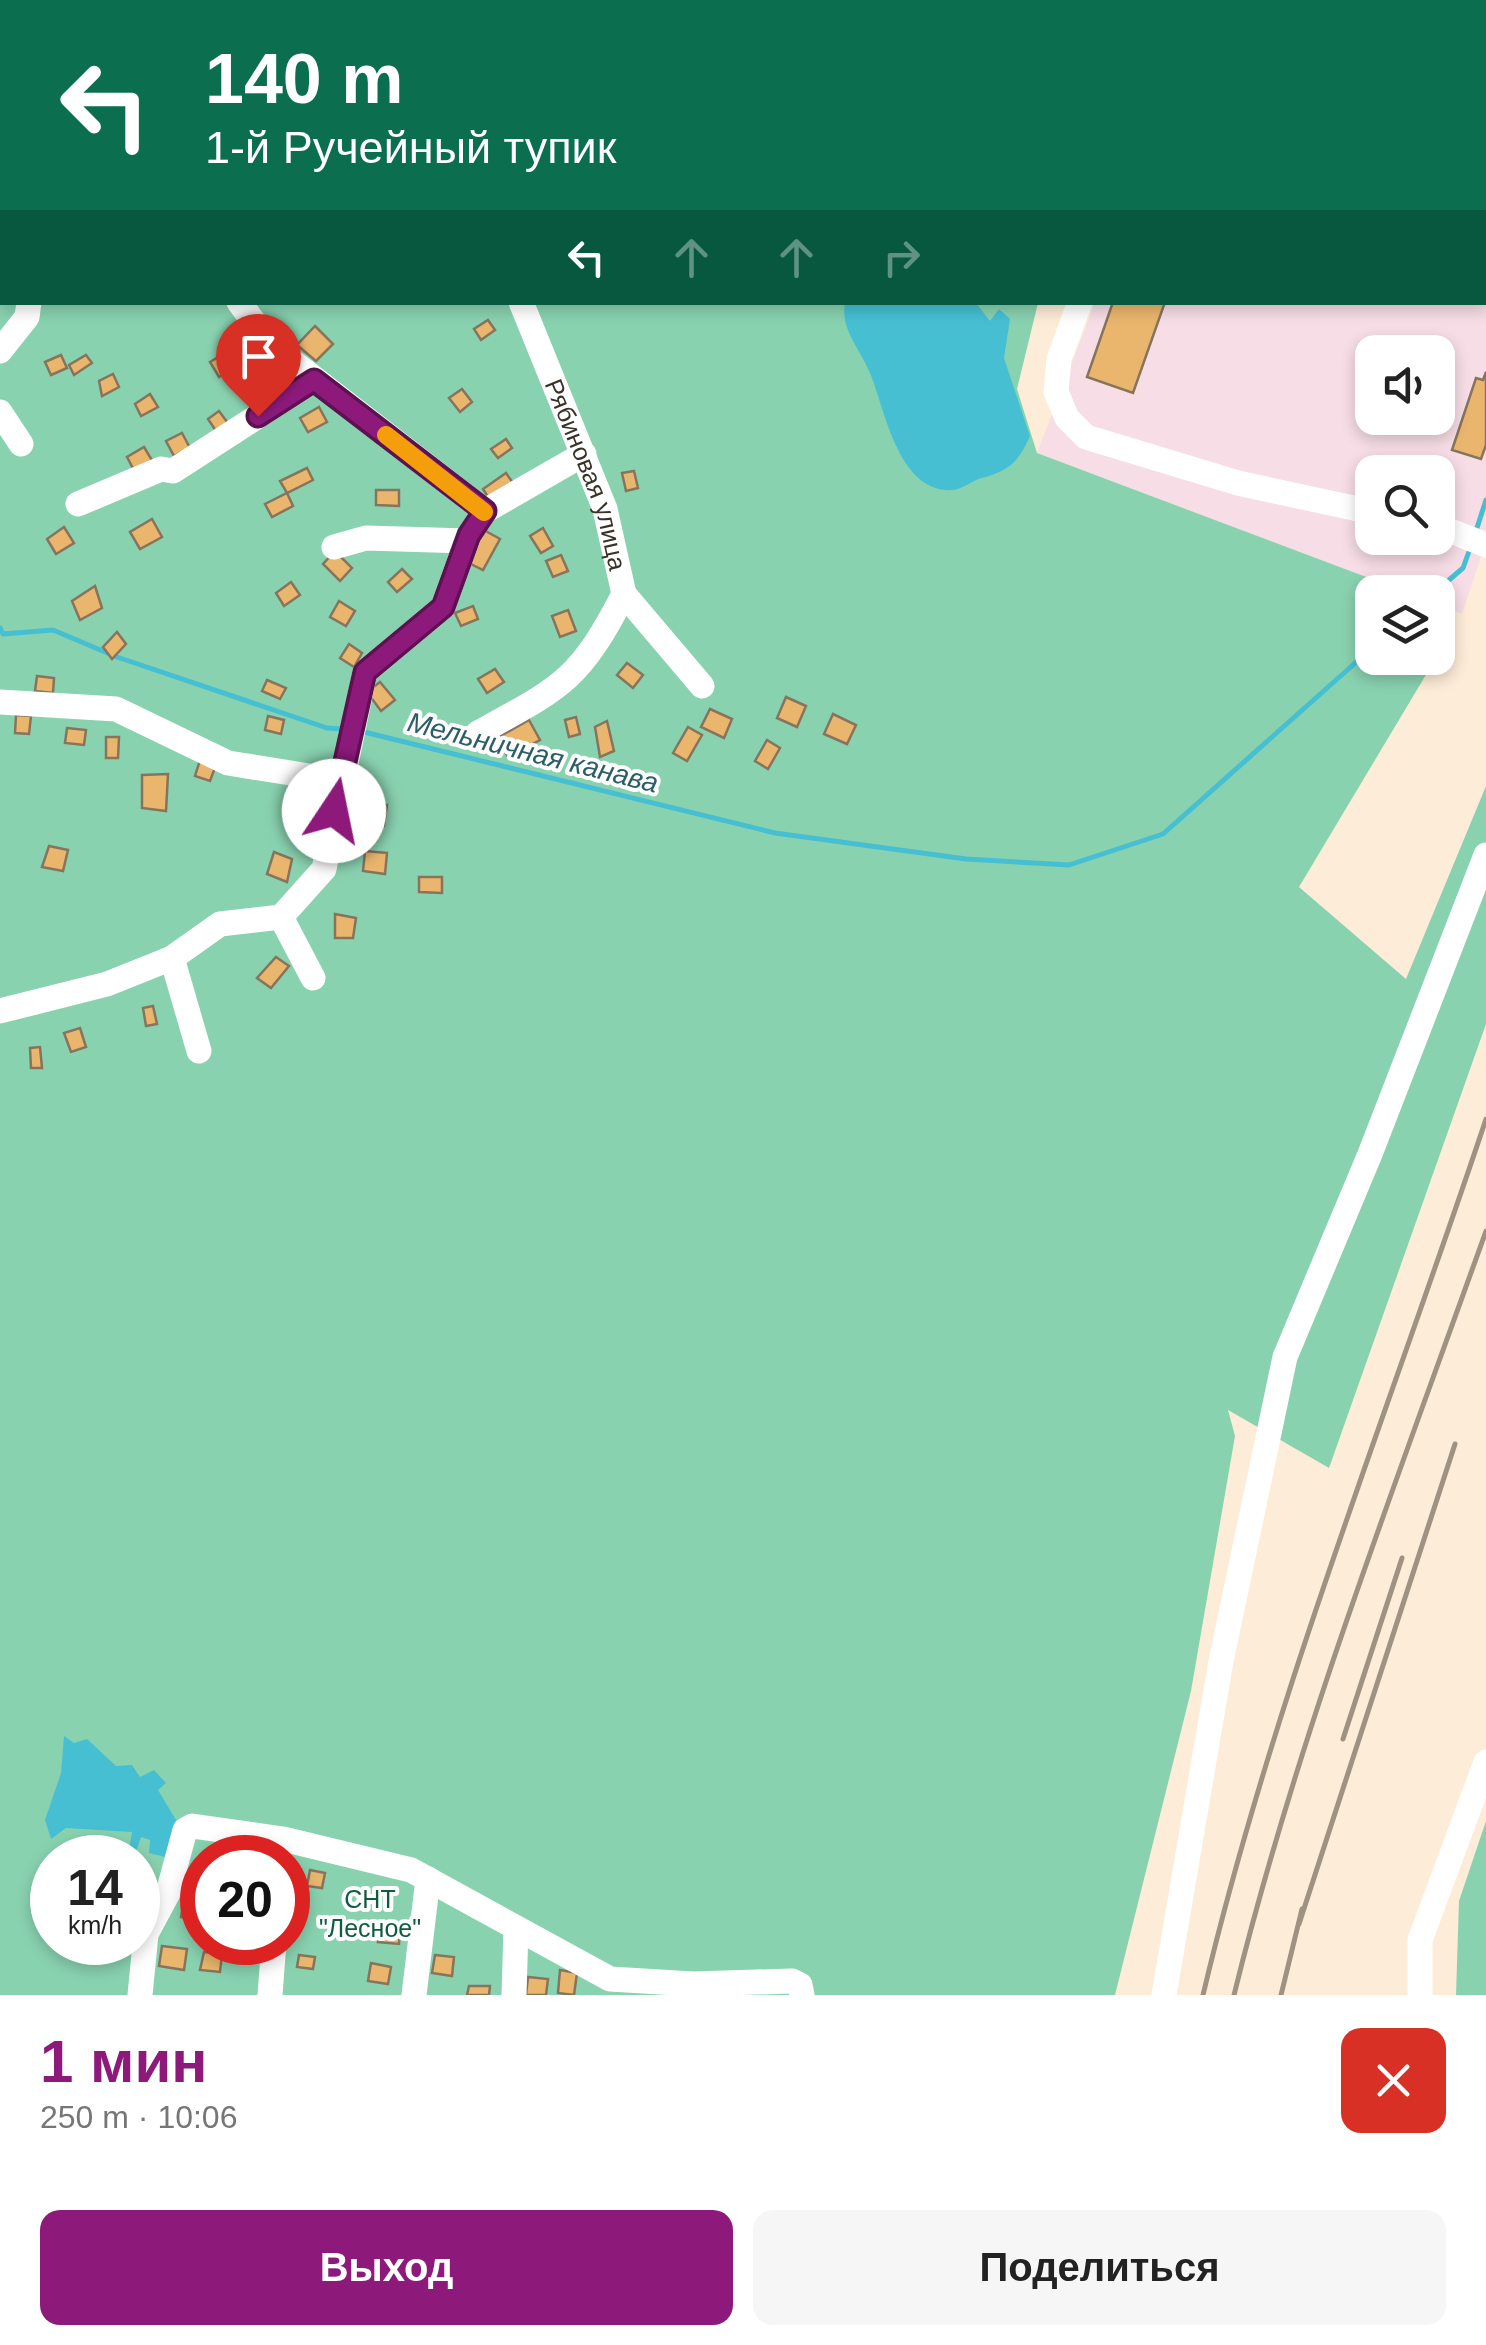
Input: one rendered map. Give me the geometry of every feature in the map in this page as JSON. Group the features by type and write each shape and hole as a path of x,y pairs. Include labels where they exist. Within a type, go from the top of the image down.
{"street":[{"path":"0,351 27,318 29,305"},
{"path":"242,305 270,344 485,511"},
{"name":"Рябиновая улица","path":"522,305 605,509 624,594 702,686"},
{"path":"1079,305 1059,359 1056,392 1067,418 1086,437 1238,483 1355,508"},
{"path":"78,504 161,468 173,471 314,380"},
{"path":"0,412 21,444"},
{"path":"0,1011 108,984 172,958 220,924 280,917 324,870 365,672 443,607 467,541 485,511 584,454"},
{"path":"1455,533 1486,545"},
{"path":"334,548 366,538 467,541"},
{"path":"478,733 560,688 594,653 624,594"},
{"path":"0,702 116,709 228,763 340,781"},
{"path":"1164,1995 1218,1678 1285,1357 1370,1154 1486,855"},
{"path":"280,917 313,978"},
{"path":"172,958 199,1051"},
{"path":"1420,1995 1420,1940 1486,1762"},
{"path":"184,1835 192,1826 229,1835"},
{"path":"140,1995 146,1934 168,1893 180,1849"},
{"path":"310,1852 390,1864 428,1879 610,1979 692,1990 792,1981 801,1990"},
{"path":"414,1995 428,1879"},
{"path":"514,1995 516,1928"},
{"path":"270,1995 272,1965"}],"shaded area":[{"path":"1094,305 1486,305 1486,541 1462,614 1455,611 1455,575 1361,575 1037,453"}],"green space":[{"name":"СНТ \"Лесное\"","path":"0,305 1038,305 1017,389 1037,453 1361,575 1355,575 1355,675 1426,675 1299,887 1406,979 1486,786 1486,1024 1329,1468 1228,1410 1235,1436 1191,1691 1115,1995 0,1995"},
{"path":"1486,1821 1486,1995 1456,1995 1459,1901"}],"water":[{"path":"845,305 978,305 990,321 999,309 1010,319 1004,358 1030,436 1017,459 999,472 953,490 934,488 919,478 896,446 844,313"},
{"path":"64,1736 74,1743 87,1739 116,1766 132,1765 140,1777 154,1770 166,1783 158,1790 176,1820 165,1857 160,1856 160,1835 66,1828 50,1835 45,1820 61,1773"}],"building":[{"path":"1112,305 1164,305 1133,393 1087,377"},
{"path":"488,320 495,330 481,340 474,329"},
{"path":"315,326 333,344 316,361 297,345"},
{"path":"231,350 239,365 219,377 210,362"},
{"path":"61,355 67,368 51,375 45,362"},
{"path":"86,355 92,363 74,375 69,365"},
{"path":"1486,372 1486,445 1481,459 1452,450 1476,378 1483,380"},
{"path":"113,374 119,387 102,396 99,381"},
{"path":"462,389 472,402 460,412 449,398"},
{"path":"150,394 158,407 141,416 135,404"},
{"path":"319,407 327,422 308,432 300,418"},
{"path":"219,411 230,426 218,434 208,419"},
{"path":"182,433 190,448 174,456 166,441"},
{"path":"506,439 512,448 498,458 491,449"},
{"path":"144,447 153,462 135,472 127,457"},
{"path":"307,468 313,480 287,493 280,481"},
{"path":"634,471 638,488 626,491 622,473"},
{"path":"506,473 513,483 490,500 483,489"},
{"path":"376,490 399,490 399,506 376,505"},
{"path":"287,493 293,506 272,517 265,504"},
{"path":"152,519 162,537 140,549 130,532"},
{"path":"64,527 74,543 56,554 47,539"},
{"path":"543,528 553,546 541,553 530,536"},
{"path":"482,529 500,539 483,570 465,561"},
{"path":"335,551 352,568 340,581 323,564"},
{"path":"561,555 568,571 553,577 546,561"},
{"path":"402,569 412,579 397,592 388,582"},
{"path":"291,582 300,595 284,606 276,593"},
{"path":"95,586 102,608 80,620 72,601"},
{"path":"339,601 355,611 346,626 330,617"},
{"path":"473,606 478,619 461,626 455,613"},
{"path":"568,610 576,631 560,637 552,616"},
{"path":"117,632 126,644 112,659 103,647"},
{"path":"349,644 362,653 354,667 340,658"},
{"path":"627,663 643,675 633,688 617,675"},
{"path":"495,669 504,682 487,693 478,679"},
{"path":"37,676 54,678 53,693 35,691"},
{"path":"267,680 286,688 280,699 262,691"},
{"path":"380,682 395,700 381,711 367,692"},
{"path":"786,697 806,706 797,727 777,718"},
{"path":"710,709 732,719 724,738 701,727"},
{"path":"833,714 856,725 847,744 824,734"},
{"path":"16,715 31,716 29,734 15,733"},
{"path":"268,716 284,720 281,734 265,730"},
{"path":"576,717 580,734 569,737 565,720"},
{"path":"529,720 540,740 508,757 497,738"},
{"path":"607,721 614,751 600,757 595,727"},
{"path":"688,727 702,735 687,761 673,753"},
{"path":"67,728 86,730 84,745 65,743"},
{"path":"106,737 119,737 118,758 106,758"},
{"path":"767,740 780,748 768,769 755,761"},
{"path":"200,760 216,765 210,781 195,776"},
{"path":"168,774 166,811 142,808 142,775"},
{"path":"362,797 387,805 384,825 356,814"},
{"path":"303,803 319,805 317,817 301,814"},
{"path":"49,846 68,850 63,871 42,867"},
{"path":"365,851 387,853 385,874 363,871"},
{"path":"274,852 292,859 287,882 267,874"},
{"path":"419,877 442,877 442,893 419,892"},
{"path":"335,914 356,918 353,938 335,938"},
{"path":"276,957 289,966 271,988 257,978"},
{"path":"153,1006 157,1024 146,1026 143,1008"},
{"path":"80,1028 86,1047 71,1052 64,1033"},
{"path":"40,1047 42,1068 31,1068 30,1048"},
{"path":"310,1870 325,1873 322,1888 310,1886"},
{"path":"379,1926 400,1929 399,1944 378,1942"},
{"path":"162,1946 180,1948 180,1965 185,1965 184,1970 159,1966"},
{"path":"435,1955 454,1957 452,1976 432,1973"},
{"path":"310,1956 315,1957 313,1969 297,1967 310,1965"},
{"path":"371,1963 391,1967 388,1984 368,1981"},
{"path":"201,1965 221,1965 220,1972 200,1970"},
{"path":"560,1970 577,1973 574,1995 558,1993"},
{"path":"528,1977 548,1979 546,1995 526,1995"},
{"path":"469,1986 490,1986 489,1995 467,1995"}],"waterway":[{"path":"1476,531 1486,500"},
{"path":"1455,575 1463,568 1471,546"},
{"name":"Мельничная канава","path":"0,628 3,634 53,630 117,657 327,728 344,729"},
{"path":"360,731 775,833 966,859 1069,865 1163,834 1355,663"}],"railway":[{"path":"1203,1995 1298,1663 1486,1119"},
{"path":"1234,1995 1318,1705 1486,1231"},
{"path":"1299,1924 1455,1444"},
{"path":"1343,1739 1402,1558"},
{"path":"1281,1995 1302,1909"}],"slow traffic":[{"path":"386,435 484,512"}],"route":[{"path":"258,416 314,380 485,511 469,535 443,607 365,672 334,811"}]}
